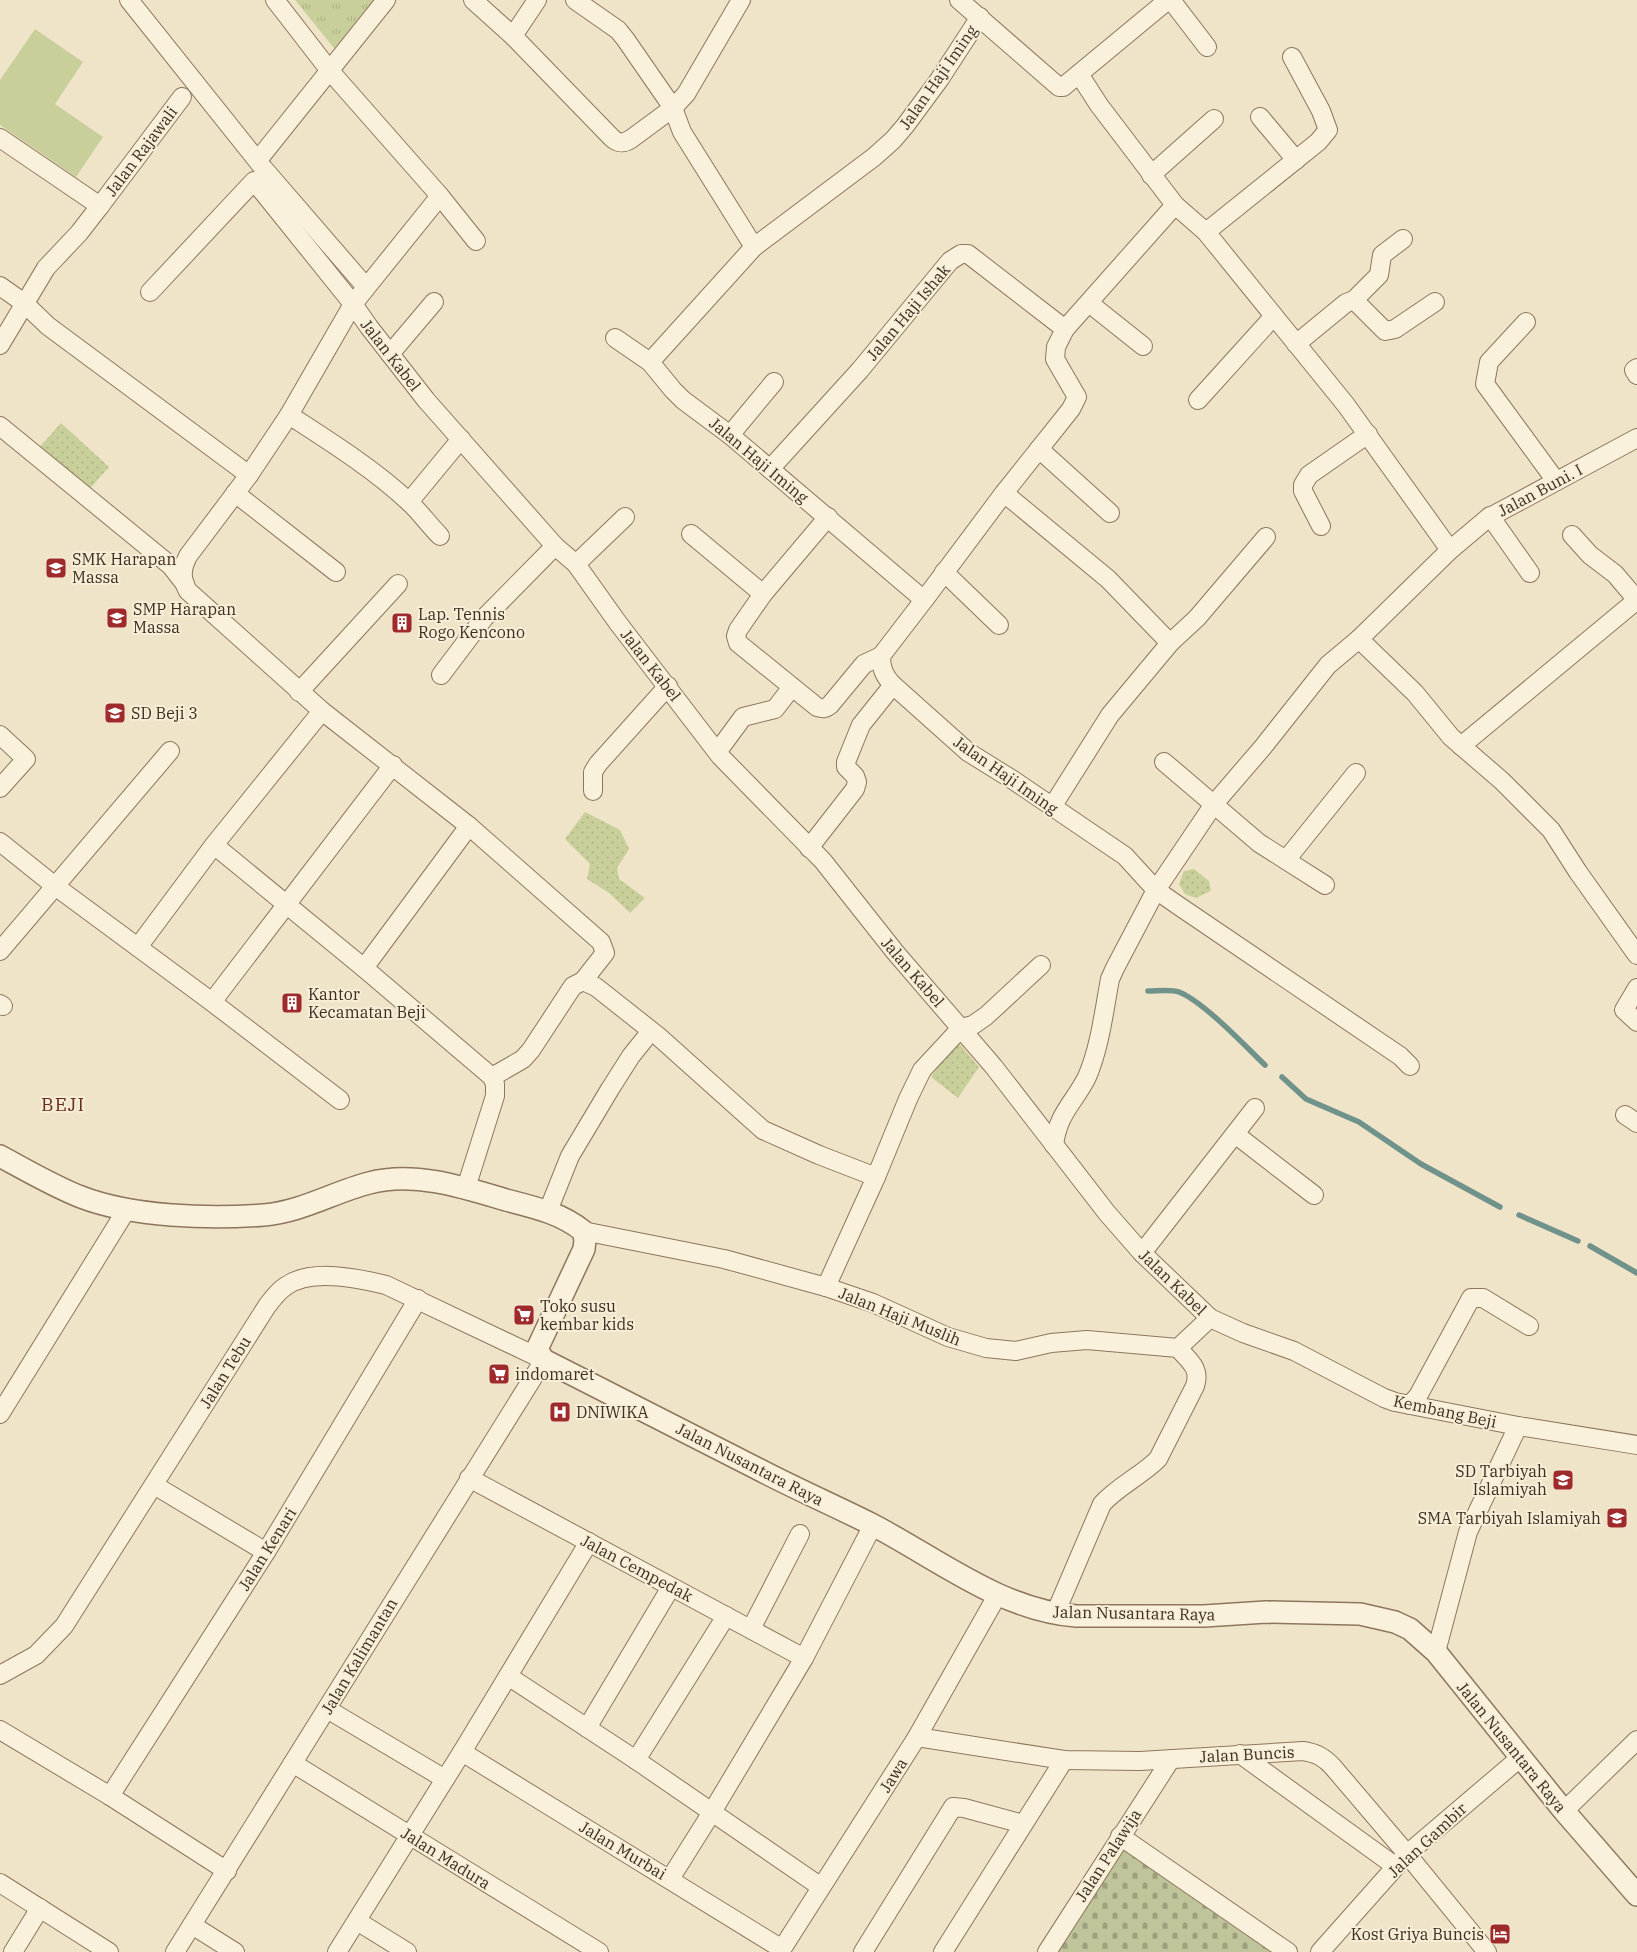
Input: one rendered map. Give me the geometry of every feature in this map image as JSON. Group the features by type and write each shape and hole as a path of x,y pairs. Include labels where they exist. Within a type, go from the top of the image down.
{"street":[{"path":"129,0 258,160 366,287"},
{"path":"275,0 330,71 440,196 476,241"},
{"path":"258,160 386,0"},
{"path":"474,0 513,36 611,137 620,143 625,143 673,108 686,94 742,0"},
{"path":"513,36 537,0"},
{"path":"575,0 618,30 673,108 682,132 754,247"},
{"name":"Jalan Haji Iming","path":"924,600 730,435 673,390 650,362 754,247 868,161 893,140 905,126 939,80 980,17 959,0"},
{"path":"980,17 1059,87 1063,87 1170,0 1207,47"},
{"path":"1206,232 1318,142 1328,130 1321,111 1292,57"},
{"path":"1079,74 1098,105 1175,205 1206,232 1368,434 1450,550"},
{"name":"Jalan Rajawali","path":"0,345 46,268 79,233 182,97"},
{"path":"1260,117 1296,160"},
{"path":"1151,174 1214,119"},
{"name":"Jalan Rajawali","path":"0,138 100,206"},
{"path":"150,292 254,181 353,304 289,415 249,475 188,556 183,566 182,576 184,584"},
{"name":"Jalan Kabel","path":"440,196 353,304 426,400 555,546 576,564 618,623 744,782 823,862 895,952 961,1028 1107,1213 1142,1253 1210,1318"},
{"path":"828,517 763,594 738,630 736,636 738,643 816,707 826,708 864,664 881,656 1004,493 1071,409 1077,397 1055,358 1056,347 1065,329 1175,205"},
{"path":"1296,344 1346,303 1354,300 1379,275 1382,255 1403,239"},
{"name":"Jalan Haji Ishak","path":"770,469 860,370 950,261 961,254 968,254 1065,329"},
{"path":"0,286 24,303 48,326 249,475"},
{"path":"1354,300 1385,331 1395,328 1435,302"},
{"path":"390,354 434,302"},
{"path":"1089,303 1143,346"},
{"path":"1198,400 1274,316"},
{"path":"1526,322 1489,362 1485,384 1556,481"},
{"path":"615,338 650,362"},
{"path":"1637,368 1634,370 1637,375"},
{"path":"730,435 774,382"},
{"path":"289,415 337,446 409,502 440,536"},
{"path":"0,426 171,566 188,592 299,692 469,826 601,942 605,953 583,981 574,986 531,1050 523,1059 492,1077"},
{"path":"1321,526 1304,491 1305,480 1309,475 1368,434"},
{"name":"Jalan Buni. I","path":"1054,1145 1061,1117 1086,1078 1093,1060 1114,968 1156,890 1214,804 1328,666 1359,639 1450,550 1490,516 1637,438"},
{"path":"409,502 461,439"},
{"path":"1039,449 1110,513"},
{"path":"235,492 336,572"},
{"path":"1004,493 1108,580 1170,643"},
{"path":"1490,516 1530,573"},
{"path":"576,564 625,517"},
{"path":"691,534 763,594"},
{"path":"1460,746 1637,600 1615,574 1590,555 1572,535"},
{"path":"1052,807 1110,714 1170,643 1197,618 1266,537"},
{"path":"441,675 484,618 555,546"},
{"path":"944,572 999,625"},
{"path":"299,692 398,584"},
{"path":"1359,639 1415,693 1460,746 1505,784 1551,830 1578,872 1637,955"},
{"name":"Jalan Haji Iming","path":"881,656 881,666 885,678 968,752 1125,856 1156,890 1400,1056 1410,1066"},
{"path":"809,848 854,789 857,782 855,776 846,767 846,762 861,725 893,685"},
{"path":"592,791 593,772 598,764 668,686"},
{"path":"718,751 743,717 775,709 792,687"},
{"path":"138,947 214,845 322,711"},
{"path":"0,735 26,759 0,788"},
{"path":"0,952 170,751"},
{"path":"1164,762 1259,843 1326,885"},
{"path":"212,1002 393,765"},
{"path":"1286,860 1356,773"},
{"path":"364,968 469,826"},
{"path":"0,842 54,886 212,1002 340,1100"},
{"path":"214,845 364,968 492,1077 495,1084 495,1096 466,1188"},
{"path":"826,1287 922,1070 961,1028 974,1025 986,1016 1041,965"},
{"path":"583,981 596,987 651,1031 763,1130 819,1155 876,1177"},
{"path":"1637,988 1624,1010 1637,1022"},
{"path":"548,1211 570,1156 631,1056 651,1031"},
{"path":"1142,1253 1255,1108"},
{"path":"1235,1134 1314,1195"},
{"path":"0,1156 81,1197 127,1209 192,1216 266,1215 328,1198 369,1182 385,1180 430,1180 548,1211 574,1224 583,1231 585,1240 582,1255 538,1347 541,1357"},
{"path":"0,1414 127,1209"},
{"name":"Jalan Haji Muslih","path":"583,1231 724,1258 826,1287 873,1303 948,1337 986,1348 1016,1351 1051,1343 1087,1340 1178,1348"},
{"name":"Jalan Tebu","path":"0,1675 36,1655 64,1626 267,1306 276,1294 287,1285 310,1276 369,1281 386,1285 541,1357"},
{"path":"1410,1405 1418,1396 1471,1298 1483,1298 1530,1326"},
{"name":"Jalan Kenari","path":"110,1796 266,1552 418,1300"},
{"path":"1055,1614 1102,1504 1150,1466 1163,1451 1195,1386 1197,1374 1195,1368 1178,1348 1210,1318"},
{"name":"Kembang Beji","path":"1210,1318 1243,1333 1294,1351 1384,1398 1410,1405 1518,1426 1637,1445"},
{"name":"Jalan Kalimantan","path":"175,1952 294,1764 541,1357"},
{"name":"Jalan Nusantara Raya","path":"541,1357 755,1468 873,1525 944,1566 1019,1604 1055,1614 1165,1616 1266,1612 1360,1614 1394,1622 1410,1629 1436,1652 1564,1812 1637,1895"},
{"path":"1436,1652 1468,1532 1518,1426"},
{"name":"Jalan Cempedak","path":"469,1478 804,1658"},
{"path":"154,1485 266,1552"},
{"path":"670,1878 712,1812 804,1658 873,1525"},
{"path":"751,1629 800,1534"},
{"path":"337,1952 462,1752 589,1542"},
{"path":"587,1728 671,1587"},
{"name":"Jawa","path":"781,1951 917,1736 998,1594"},
{"path":"636,1760 726,1616"},
{"path":"508,1676 636,1760 821,1887"},
{"path":"327,1709 445,1779"},
{"path":"0,1730 110,1796 227,1870"},
{"name":"Jalan Buncis","path":"917,1736 1064,1760 1140,1761 1303,1751 1321,1756 1333,1767 1401,1860 1482,1950"},
{"path":"1564,1812 1637,1740"},
{"name":"Jalan Murbai","path":"462,1752 670,1878 781,1951"},
{"path":"1240,1754 1401,1860"},
{"name":"Jalan Gambir","path":"1320,1952 1401,1860 1521,1757"},
{"name":"Jalan Palawija","path":"1047,1952 1171,1759"},
{"path":"943,1952 1064,1760"},
{"name":"Jalan Madura","path":"294,1764 599,1952"},
{"path":"863,1952 953,1807 964,1808 1023,1824"},
{"path":"1120,1836 1288,1952"},
{"path":"0,1883 109,1952"},
{"path":"13,1952 40,1908"},
{"path":"357,1921 407,1952"},
{"path":"192,1925 235,1952"}],"green space":[{"path":"295,0 375,0 338,53"},
{"path":"35,29 83,62 55,104 103,137 76,177 0,125 0,80"},
{"path":"61,423 109,467 85,494 37,450"},
{"path":"585,812 620,830 629,849 617,868 619,879 645,898 630,913 609,893 587,879 590,864 565,839"},
{"path":"1194,869 1209,881 1211,891 1196,898 1185,894 1179,884 1184,871"},
{"path":"958,1042 979,1067 958,1098 931,1077"},
{"path":"1120,1836 1276,1943 1270,1952 1047,1952"}],"waterway":[{"path":"1148,991 1176,991 1189,997 1224,1025 1265,1065"},
{"path":"1282,1077 1306,1099 1359,1122 1421,1164 1500,1207"},
{"path":"1519,1215 1578,1241"},
{"path":"1590,1246 1637,1273"}],"place":[{"name":"SMK Harapan Massa","path":"56,568"},
{"name":"SMP Harapan Massa","path":"117,618"},
{"name":"Lap. Tennis Rogo Kencono","path":"402,623"},
{"name":"SD Beji 3","path":"115,713"},
{"name":"Kantor Kecamatan Beji","path":"292,1003"},
{"name":"Toko susu kembar kids","path":"524,1315"},
{"name":"indomaret","path":"499,1374"},
{"name":"DNIWIKA","path":"560,1412"},
{"name":"SD Tarbiyah Islamiyah","path":"1563,1480"},
{"name":"SMA Tarbiyah Islamiyah","path":"1617,1518"},
{"name":"Kost Griya Buncis","path":"1500,1934"}],"district":[{"name":"BEJI","path":"63,1104"}]}
